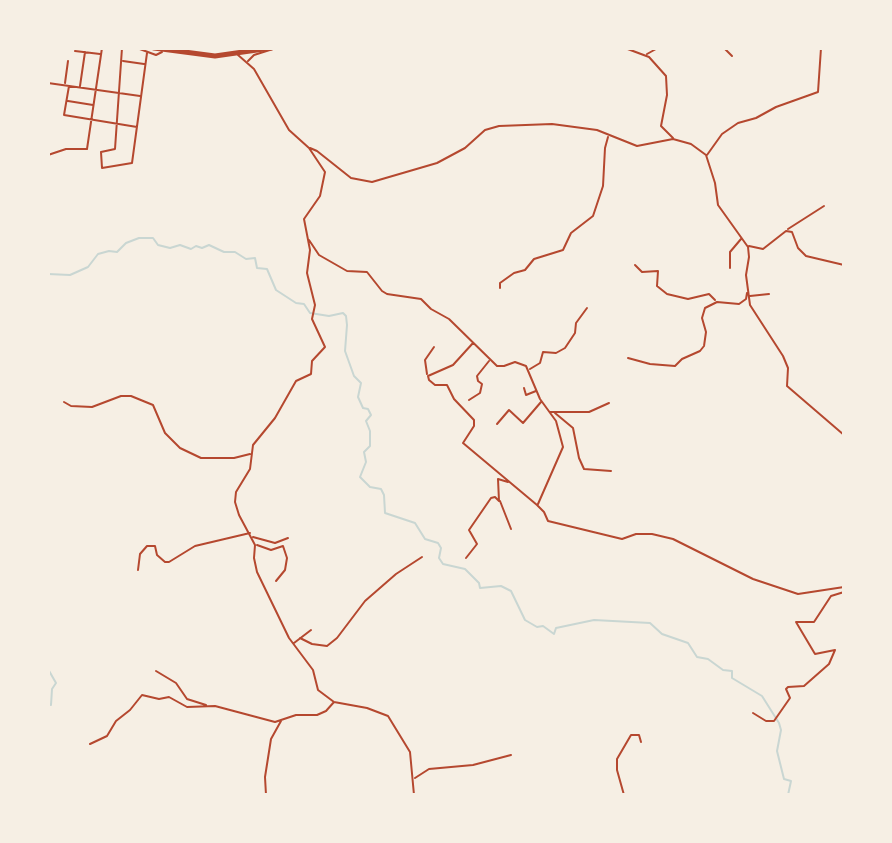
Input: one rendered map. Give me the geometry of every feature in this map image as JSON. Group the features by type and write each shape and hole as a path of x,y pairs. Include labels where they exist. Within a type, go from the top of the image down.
{"highway":[{"path":"154,48 182,51 185,48"},
{"path":"165,49 200,56 274,48"}],"street":[{"path":"48,155 66,149 86,150 102,48"},
{"path":"122,48 115,149 100,153 102,168 131,163 147,53"},
{"path":"137,48 156,55 165,49"},
{"path":"247,62 254,55 274,48"},
{"path":"625,48 646,55 666,76 667,95 661,126 673,139 691,144 706,155 718,205 748,247 749,296 754,312 783,356 788,368 787,386 844,435"},
{"path":"646,55 656,49 672,48"},
{"path":"724,48 732,56"},
{"path":"706,155 722,134 738,123 818,92 821,48"},
{"path":"75,51 101,54"},
{"path":"79,87 85,52"},
{"path":"237,54 254,69 293,136 351,178 372,182 447,158 492,127 552,124 597,130 637,146 667,143 673,139"},
{"path":"68,61 64,115 138,127"},
{"path":"122,61 145,64"},
{"path":"48,83 141,97"},
{"path":"66,100 94,105"},
{"path":"500,288 500,283 514,273 525,270 534,259 563,250 571,233 593,216 603,186 605,148 609,135"},
{"path":"309,148 325,172 318,201 304,219 310,250 307,273 315,305 312,319 325,347 312,361 311,374 297,379 275,418 253,445 250,469 236,492 235,502 253,537 257,572 293,643 313,670 318,690 334,702 367,708 388,716 406,742 414,795"},
{"path":"748,247 763,249 824,206"},
{"path":"786,231 792,232 798,248 806,256 844,265"},
{"path":"307,236 319,255 354,273 367,272 387,294 421,299 449,319 497,366 521,363 528,370 550,412 563,447 537,505"},
{"path":"730,268 730,252 741,238"},
{"path":"635,265 642,272 658,271 657,286 667,294 688,299 709,294 717,302"},
{"path":"628,358 671,367 700,351 706,332 702,312 717,302 739,304 746,299 748,289"},
{"path":"749,296 769,294"},
{"path":"528,370 540,363 543,352 556,353 566,347 575,333 575,324 587,308"},
{"path":"428,376 451,367 473,343"},
{"path":"434,347 425,360 428,376 435,385 447,385 454,399 474,420 474,426 463,443 537,505 548,521 622,539 636,534 673,539 753,579 798,594 844,587"},
{"path":"469,400 480,393 482,384 476,379 490,360"},
{"path":"524,388 526,395 536,390"},
{"path":"64,402 71,406 92,407 121,396 131,396 153,405 165,433 180,448 201,458 234,458 252,454"},
{"path":"497,424 509,410 523,423 542,401"},
{"path":"550,412 589,412 609,403"},
{"path":"555,413 574,429 584,469 611,471"},
{"path":"509,482 497,480 499,500 511,529"},
{"path":"466,558 477,544 469,530 491,497 499,500"},
{"path":"138,570 140,554 147,546 155,546 157,555 169,562 195,546 250,532"},
{"path":"253,537 275,543 288,538"},
{"path":"255,545 271,550 283,546 287,558 285,570 276,581"},
{"path":"300,638 327,646 337,638 365,601 396,574 422,557"},
{"path":"753,713 766,721 774,721 790,698 788,687 804,686 829,664 834,654 833,648 815,654 796,622 814,622 831,596 844,592"},
{"path":"293,643 311,630"},
{"path":"156,671 176,683 187,699 275,722 296,715 317,715 334,702"},
{"path":"90,744 107,736 139,696 169,697 187,707 207,705"},
{"path":"266,795 265,777 271,739 281,720"},
{"path":"624,795 617,759 631,735 639,735 641,742"},
{"path":"414,779 429,769 473,765 511,755"}],"waterway":[{"path":"48,274 70,275 88,267 98,254 117,252 126,243 139,238 153,238 158,245 170,248 180,245 191,249 209,245 224,252 235,252 246,259 255,258 257,268 267,269 276,290 296,303 304,304 310,313 329,316 343,313 347,325 345,351 354,376 361,383 358,397 371,415 366,421 370,446 364,452 366,462 360,477 370,487 381,489 385,513 415,523 425,539 438,543 441,548 439,558 443,564 465,569 480,588 501,586 511,591 525,620 537,627 543,626 554,634 556,628 594,620 650,623 662,634 688,643 697,657 708,659 723,670 732,671 732,678 762,696 779,723 781,730 777,751 784,779 791,781 788,795"},
{"path":"48,669 56,683 52,689 51,705 48,704"}]}
